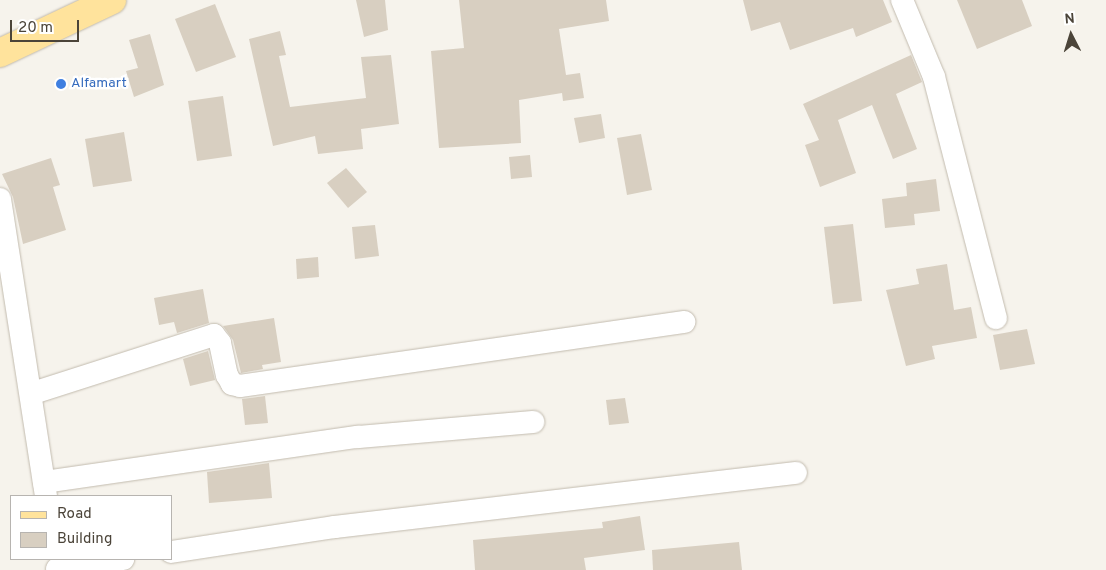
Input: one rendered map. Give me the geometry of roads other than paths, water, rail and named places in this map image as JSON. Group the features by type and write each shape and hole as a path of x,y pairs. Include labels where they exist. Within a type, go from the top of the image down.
{"main road":[{"path":"0,53 112,0"}],"street":[{"path":"902,0 934,77 996,318"},
{"path":"0,199 33,392 45,489 358,438 533,422"},
{"path":"33,392 214,335 220,343 227,375 232,384 240,386 684,322"},
{"path":"172,552 335,527 796,473"},
{"path":"57,566 114,560"}],"place":[{"name":"Alfamart","path":"61,84"}]}
